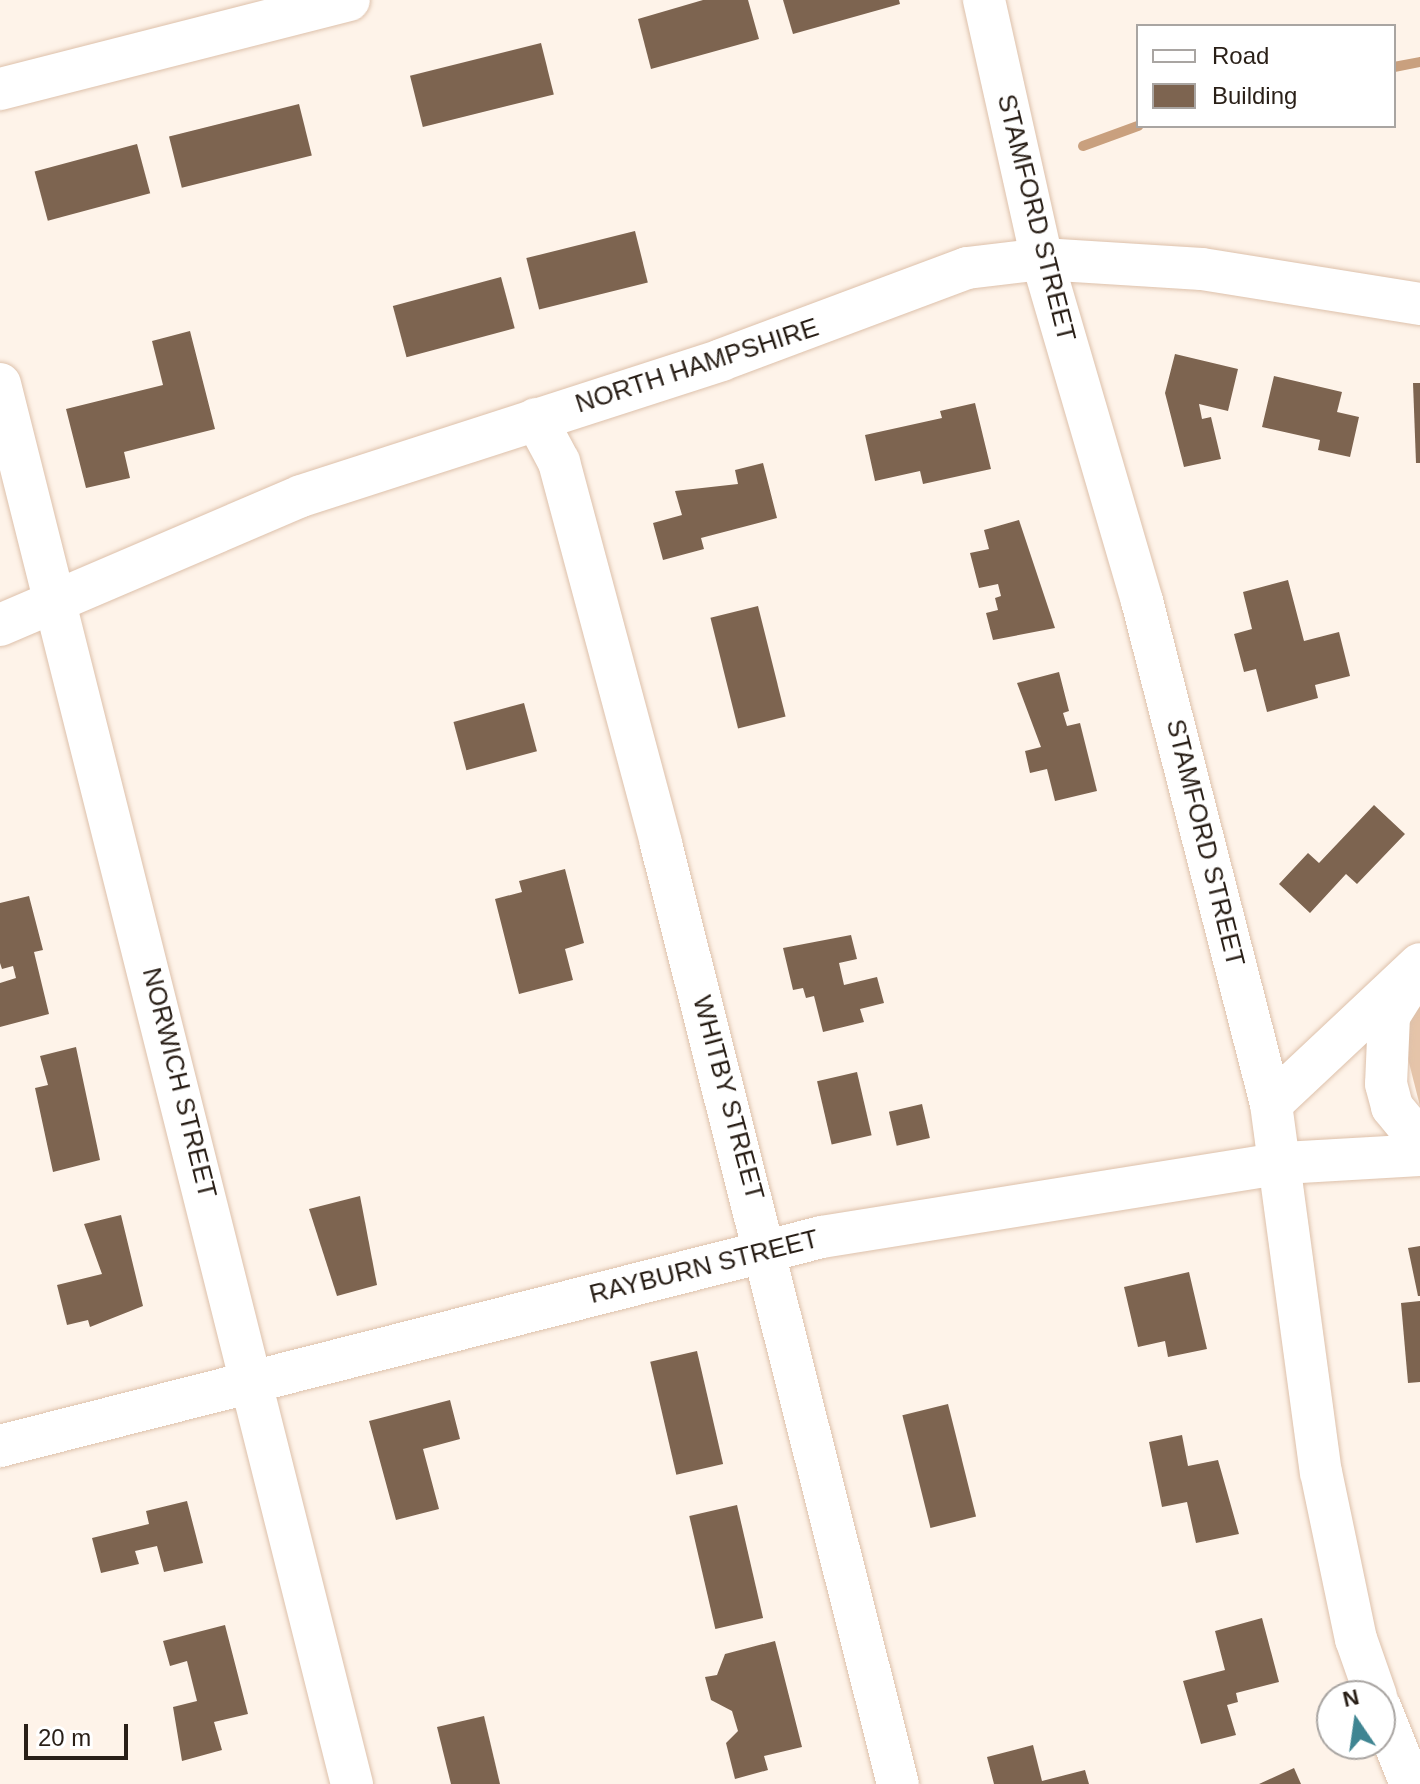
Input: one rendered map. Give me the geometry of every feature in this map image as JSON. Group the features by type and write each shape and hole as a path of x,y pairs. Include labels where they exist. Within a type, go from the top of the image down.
{"street":[{"path":"0,89 349,0"},
{"name":"STAMFORD STREET","path":"984,0 1042,259 1150,632 1271,1104 1283,1163 1323,1486 1356,1639 1370,1680"},
{"name":"NORTH HAMPSHIRE","path":"0,625 301,496 832,322 967,268 1042,259 1202,269 1420,304"},
{"name":"NORWICH STREET","path":"0,384 255,1381 352,1784"},
{"name":"WHITBY STREET","path":"536,419 559,462 767,1250 898,1784"},
{"path":"1271,1104 1420,964"},
{"path":"1420,964 1389,1016 1384,1046 1392,1107 1420,1141"},
{"name":"RAYBURN STREET","path":"0,1446 767,1250 1283,1163 1420,1155"},
{"path":"1396,1747 1411,1784"}],"shaded area":[{"path":"1420,991 1420,1106 1404,1043 1410,1005"}],"building":[{"path":"703,0 748,0 759,39 651,69 638,19"},
{"path":"783,0 899,0 900,4 793,34"},
{"path":"541,43 554,94 423,127 410,76"},
{"path":"299,104 312,155 182,188 169,136"},
{"path":"137,144 150,193 48,221 35,171"},
{"path":"635,231 648,282 539,310 526,258"},
{"path":"501,277 515,328 407,357 393,306"},
{"path":"190,331 215,429 124,452 130,478 86,488 66,409 163,385 152,341"},
{"path":"1175,354 1238,369 1228,411 1199,404 1202,419 1211,417 1221,459 1184,467 1165,393"},
{"path":"1274,376 1342,392 1337,412 1359,417 1350,457 1318,450 1320,440 1262,427"},
{"path":"1413,383 1420,383 1420,463 1416,463"},
{"path":"975,403 991,469 923,484 920,471 875,481 865,435 942,418 940,411"},
{"path":"763,463 777,518 701,538 704,549 663,560 653,523 682,515 675,491 738,484 735,470"},
{"path":"1019,520 1055,628 993,640 986,613 998,610 995,598 1001,596 998,584 979,588 970,553 989,549 984,530"},
{"path":"1288,580 1304,641 1339,632 1350,676 1315,685 1318,698 1267,712 1256,669 1244,672 1234,634 1252,629 1243,592"},
{"path":"758,606 786,717 738,728 710,618"},
{"path":"1059,672 1069,711 1063,713 1067,726 1080,723 1097,791 1055,801 1047,769 1030,773 1025,751 1041,747 1017,683"},
{"path":"524,703 537,751 466,770 453,722"},
{"path":"1374,805 1405,834 1357,884 1346,874 1310,913 1279,884 1308,853 1319,863"},
{"path":"565,869 584,943 565,949 573,980 519,994 495,899 522,892 519,881"},
{"path":"29,896 43,950 34,952 49,1014 0,1027 0,983 16,978 13,966 2,969 0,963 0,903"},
{"path":"851,935 857,959 839,963 844,985 877,977 884,1003 860,1009 864,1022 823,1032 814,996 806,998 803,988 793,990 783,948"},
{"path":"76,1047 100,1160 53,1172 35,1088 48,1085 40,1056"},
{"path":"857,1072 872,1135 832,1145 817,1081"},
{"path":"922,1104 930,1138 897,1146 889,1112"},
{"path":"360,1196 377,1285 337,1296 309,1209"},
{"path":"121,1215 143,1306 90,1327 88,1320 67,1325 57,1285 102,1274 84,1224"},
{"path":"1420,1246 1420,1296 1418,1296 1408,1248"},
{"path":"1189,1272 1207,1349 1168,1357 1165,1341 1138,1347 1124,1287"},
{"path":"1420,1301 1420,1382 1408,1383 1401,1303"},
{"path":"697,1351 723,1464 676,1475 650,1362"},
{"path":"450,1400 460,1439 423,1449 439,1509 396,1520 369,1421"},
{"path":"948,1404 976,1517 930,1528 902,1415"},
{"path":"1182,1435 1188,1466 1218,1460 1239,1534 1196,1543 1187,1502 1162,1507 1149,1442"},
{"path":"187,1501 203,1563 164,1572 157,1546 135,1551 139,1564 101,1573 92,1538 149,1524 146,1511"},
{"path":"737,1505 763,1618 715,1629 689,1516"},
{"path":"1262,1618 1279,1682 1236,1693 1238,1702 1227,1705 1236,1735 1201,1744 1183,1681 1225,1670 1215,1631"},
{"path":"225,1625 248,1714 214,1722 222,1750 182,1761 173,1707 197,1701 187,1661 170,1666 163,1641"},
{"path":"775,1641 802,1747 764,1756 768,1770 735,1779 726,1743 738,1731 732,1711 711,1700 705,1677 717,1675 725,1654"},
{"path":"484,1716 500,1784 451,1784 437,1727"},
{"path":"1033,1745 1042,1781 1085,1770 1089,1784 994,1784 987,1757"},
{"path":"1294,1768 1301,1784 1259,1784"}],"waterway":[{"path":"1396,67 1420,62"},
{"path":"1083,146 1136,127"}]}
